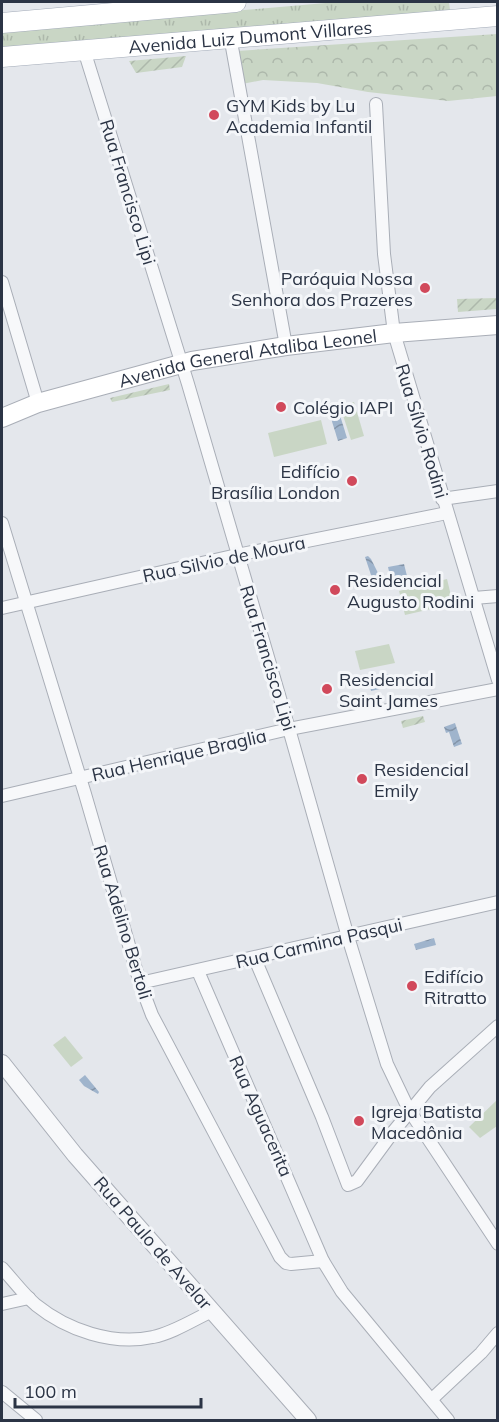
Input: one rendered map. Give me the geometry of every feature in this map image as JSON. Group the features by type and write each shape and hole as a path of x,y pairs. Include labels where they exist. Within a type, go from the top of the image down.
{"main road":[{"name":"Avenida Luiz Dumont Villares","path":"2,23 236,2"},
{"name":"Avenida Luiz Dumont Villares","path":"2,57 230,36 498,16"},
{"name":"Avenida General Ataliba Leonel","path":"2,418 38,403 182,364 286,346 394,333 498,325"}],"street":[{"path":"230,36 286,346"},
{"name":"Rua Francisco Lipi","path":"84,50 182,364 387,1064 410,1110 498,1244"},
{"name":"Rua Sílvio Rodini","path":"376,104 384,254 394,333 498,680"},
{"path":"2,282 38,403"},
{"path":"442,499 498,491"},
{"name":"Rua Silvio de Moura","path":"2,608 237,555 447,513"},
{"name":"Rua Adelino Bertoli","path":"2,523 140,983 162,1034 280,1257 286,1263 291,1264 323,1262"},
{"path":"474,598 498,596"},
{"name":"Rua Henrique Braglia","path":"2,796 289,729 498,689"},
{"name":"Rua Carmina Pasqui","path":"140,983 255,959 498,902"},
{"path":"255,959 322,1117 348,1185 357,1181 430,1087 498,1026"},
{"name":"Rua Aguacerita","path":"198,970 323,1262 342,1292 448,1420"},
{"name":"Rua Paulo de Avelar","path":"2,1063 75,1155 308,1420"},
{"path":"2,1268 44,1311 82,1331 115,1338 154,1337 212,1311"},
{"path":"2,1304 29,1298"},
{"path":"432,1399 496,1338"},
{"path":"2,1392 36,1420"}],"green space":[{"path":"337,2 449,2 450,10 2,49 2,31"},
{"path":"497,34 497,96 448,101 368,92 317,83 263,80 242,84 236,51"},
{"path":"186,56 182,67 136,73 129,61"},
{"path":"497,298 497,309 458,312 457,299"},
{"path":"169,384 170,390 112,402 110,398"},
{"path":"354,402 364,436 351,440 340,406"},
{"path":"321,420 327,444 274,457 268,433"},
{"path":"447,579 453,604 405,615 399,591"},
{"path":"389,644 395,663 360,670 355,651"},
{"path":"423,716 425,722 403,728 401,721"},
{"path":"65,1036 83,1058 71,1067 53,1045"},
{"path":"497,1100 497,1126 480,1138 469,1127"}],"water":[{"path":"339,412 347,438 338,441 330,415"},
{"path":"368,556 384,585 381,587 374,584 365,557"},
{"path":"404,564 407,576 391,580 388,567"},
{"path":"390,674 393,686 371,691 370,686 384,682 383,675"},
{"path":"455,723 462,744 454,747 449,732 446,733 444,727"},
{"path":"434,938 436,945 416,950 414,944"},
{"path":"85,1075 99,1092 98,1094 84,1086 79,1080"}],"place":[{"name":"GYM Kids by Lu Academia Infantil","path":"214,115"},
{"name":"Paróquia Nossa Senhora dos Prazeres","path":"425,288"},
{"name":"Colégio IAPI","path":"281,407"},
{"name":"Edifício Brasília London","path":"352,481"},
{"name":"Residencial Augusto Rodini","path":"335,590"},
{"name":"Residencial Saint James","path":"327,689"},
{"name":"Residencial Emily","path":"362,779"},
{"name":"Edifício Ritratto","path":"412,986"},
{"name":"Igreja Batista Macedônia","path":"359,1121"}]}
